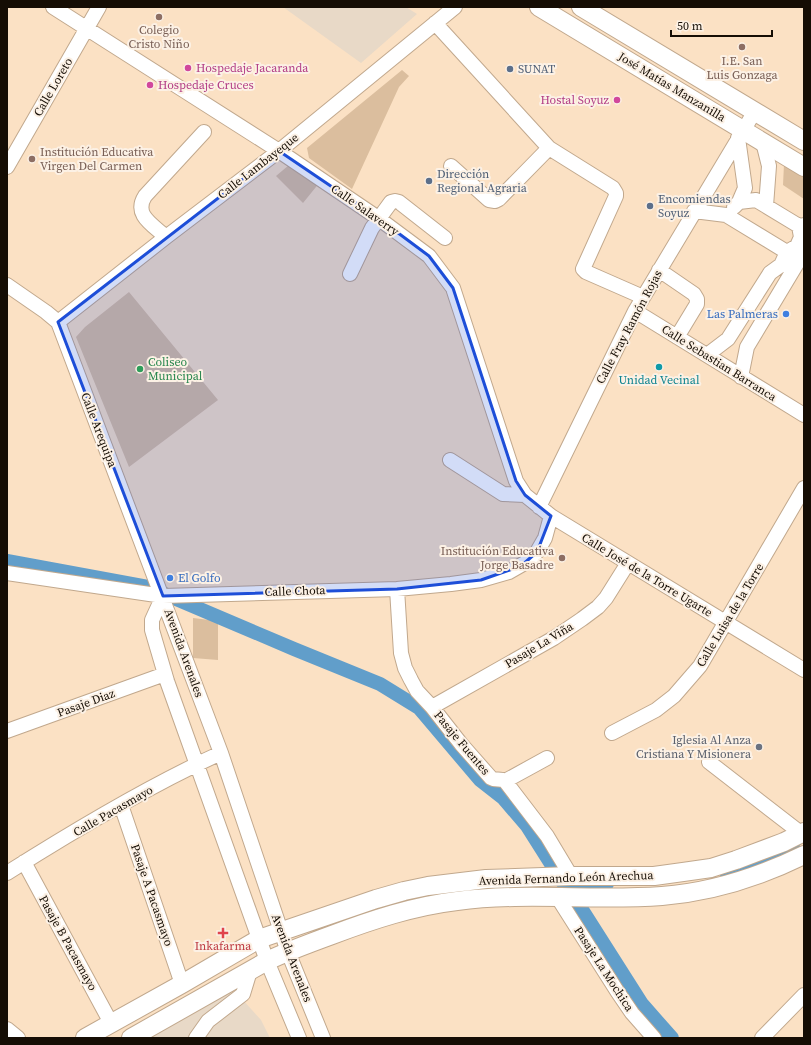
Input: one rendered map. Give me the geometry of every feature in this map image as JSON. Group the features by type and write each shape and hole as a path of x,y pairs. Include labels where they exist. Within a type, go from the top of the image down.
{"main road":[{"name":"José Matías Manzanilla","path":"539,7 740,134 763,142 804,167"},
{"name":"José Matías Manzanilla","path":"581,7 804,140"},
{"name":"Avenida Fernando León Arechua","path":"259,939 376,899 428,886 486,880 571,876 654,876 711,868 761,851 803,833"},
{"name":"Avenida Fernando León Arechua","path":"267,961 368,921 422,907 456,901 516,896 558,898 662,896 696,891 744,880 770,871 804,855"},
{"path":"85,1038 259,939"},
{"path":"131,1038 267,961"}],"street":[{"name":"Calle Salaverry","path":"53,7 279,152 378,218 428,256 453,288 516,481 525,495 539,508 551,516"},
{"name":"Calle Loreto","path":"7,167 99,7"},
{"name":"Calle Lambayeque","path":"58,322 166,237 279,152 455,7"},
{"path":"435,23 548,148 614,188 616,196 583,267 584,270 643,297"},
{"name":"Calle Fray Ramón Rojas","path":"539,508 635,310 755,110"},
{"path":"166,237 144,217 141,211 140,203 204,132"},
{"path":"726,215 739,202 745,188 740,134"},
{"path":"763,142 769,166 766,206"},
{"path":"451,166 489,200 495,201 499,199 548,148"},
{"path":"707,355 728,339 770,272 781,265 787,252 797,246 802,236 801,225 756,200 739,202"},
{"path":"350,274 372,228 391,202 399,202 445,238"},
{"path":"694,211 726,215 787,252 802,256 747,347 742,377"},
{"path":"659,270 694,294 697,299 697,304 677,336"},
{"path":"7,285 58,322"},
{"name":"Calle Sebastian Barranca","path":"635,310 804,416"},
{"name":"Calle Arequipa","path":"58,322 162,596"},
{"path":"450,460 503,494 525,495"},
{"name":"Calle Luisa de la Torre","path":"612,733 656,710 674,696 700,666 804,488"},
{"name":"Calle Chota","path":"7,573 162,596 397,589 451,584 481,580 509,572 530,560 538,552 545,538 551,516"},
{"name":"Calle José de la Torre Ugarte","path":"551,516 804,670"},
{"name":"Pasaje La Viña","path":"432,707 554,638 582,619 606,598 628,563"},
{"name":"Pasaje Fuentes","path":"397,589 401,653 405,668 417,691 491,778 505,781 547,836 571,876"},
{"name":"Avenida Arenales","path":"162,596 152,620 152,630 165,674 267,961 299,1038"},
{"name":"Avenida Arenales","path":"162,596 221,753 288,952 323,1038"},
{"name":"Pasaje Diaz","path":"7,731 165,674"},
{"name":"Calle Pacasmayo","path":"7,873 121,805 196,764 221,753"},
{"path":"505,781 547,758"},
{"path":"709,762 803,833"},
{"name":"Pasaje A Pacasmayo","path":"121,805 182,984"},
{"name":"Pasaje B Pacasmayo","path":"24,862 112,1023"},
{"name":"Pasaje La Mochica","path":"558,898 632,1013 654,1038"},
{"path":"196,1038 208,1021 243,994 250,971"},
{"path":"762,1038 804,995"},
{"path":"7,1029 18,1038"}],"highlighted area":[{"path":"279,151 378,218 429,256 444,275 453,288 516,481 525,495 551,516 537,552 521,566 481,580 397,589 163,596 58,322"}],"shaded area":[{"path":"283,7 406,7 417,14 361,63"},
{"path":"402,70 409,76 399,87 352,189 309,158 307,148"},
{"path":"784,164 804,176 804,199 783,185"},
{"path":"289,165 320,182 303,203 276,176"},
{"name":"Coliseo Municipal","path":"129,292 218,400 129,467 76,337 85,327"},
{"path":"193,618 218,621 218,660 193,658"},
{"path":"235,979 234,990 261,1020 270,1038 151,1038"}],"waterway":[{"path":"7,561 148,587 380,684 419,708 480,780 503,798 527,826 642,1004 672,1038"},
{"path":"726,872 752,865 793,847"},
{"path":"565,886 607,884"}],"place":[{"name":"Colegio Cristo Niño","path":"159,17"},
{"name":"I.E. San Luis Gonzaga","path":"742,47"},
{"name":"Hospedaje Jacaranda","path":"188,68"},
{"name":"SUNAT","path":"510,69"},
{"name":"Hospedaje Cruces","path":"150,85"},
{"name":"Hostal Soyuz","path":"617,100"},
{"name":"Institución Educativa Virgen Del Carmen","path":"32,159"},
{"name":"Dirección Regional Agraria","path":"429,181"},
{"name":"Encomiendas Soyuz","path":"650,206"},
{"name":"Las Palmeras","path":"786,314"},
{"name":"Unidad Vecinal","path":"659,367"},
{"name":"Coliseo Municipal","path":"140,369"},
{"name":"Institución Educativa Jorge Basadre","path":"562,558"},
{"name":"El Golfo","path":"170,578"},
{"name":"Iglesia Al Anza Cristiana Y Misionera","path":"759,747"},
{"name":"Inkafarma","path":"223,933"}]}
